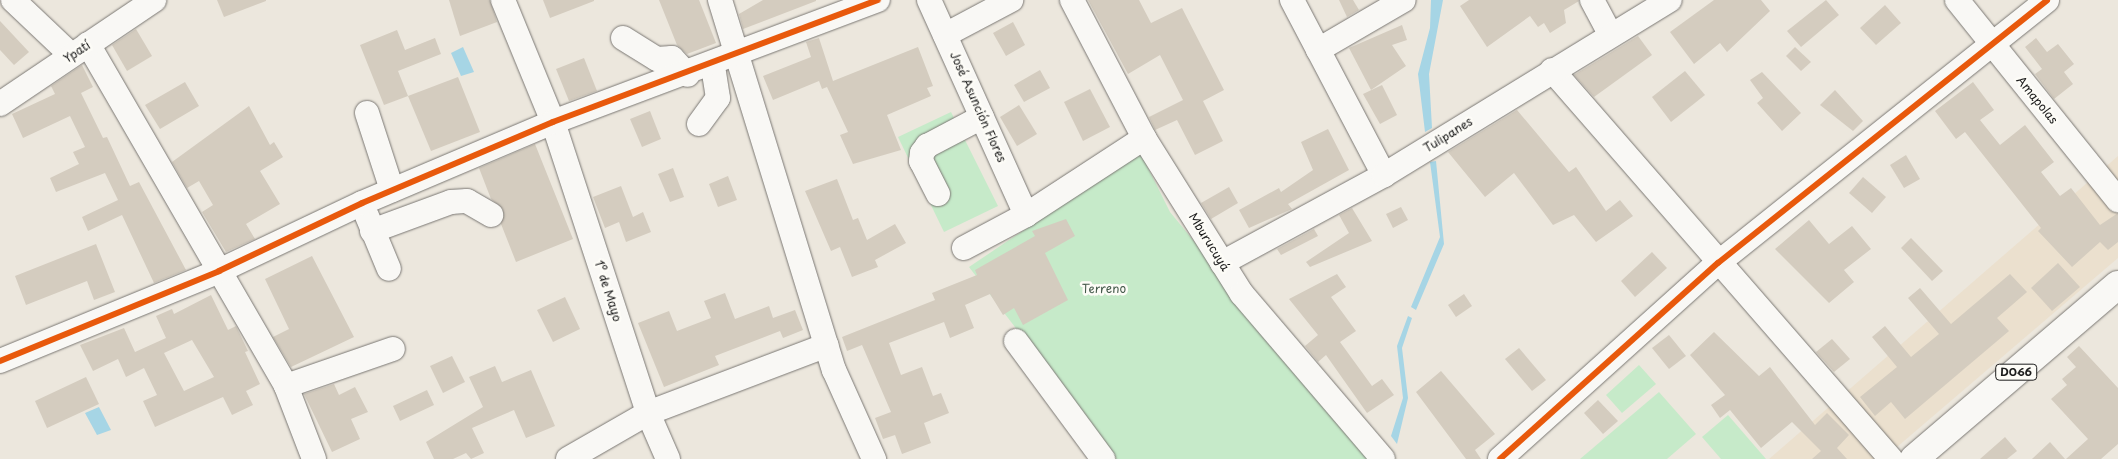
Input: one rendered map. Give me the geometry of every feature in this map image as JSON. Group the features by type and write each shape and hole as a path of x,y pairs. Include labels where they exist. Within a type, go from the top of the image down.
{"main road":[{"name":"D066","path":"1914,459 2118,285"}],"street":[{"path":"13,0 79,50 218,271 286,386 314,459"},
{"name":"Ypatí","path":"0,104 154,0"},
{"name":"1º de Mayo","path":"503,0 553,122 648,414 668,459"},
{"path":"0,361 218,271 362,203 553,122 713,66 738,54 878,0"},
{"name":"José Asunción Flores","path":"929,0 1026,215"},
{"path":"945,35 1011,0"},
{"name":"Mburucuyá","path":"1072,0 1144,138 1242,294 1383,459"},
{"path":"1292,0 1384,176"},
{"path":"1318,50 1404,0"},
{"path":"1592,0 1611,35"},
{"name":"Tulipanes","path":"1222,263 1384,176 1552,70 1670,0"},
{"name":"Amapolas","path":"1957,0 2118,200"},
{"path":"1500,459 1718,263 2047,0"},
{"path":"725,2 738,54 827,345 845,399 874,459"},
{"path":"623,38 657,59 672,58 688,75"},
{"path":"699,124 718,98 713,66"},
{"path":"1552,70 1890,459"},
{"path":"367,113 392,190"},
{"path":"938,194 921,161 922,153 927,146 982,117"},
{"path":"964,248 1026,215 1144,138"},
{"path":"372,231 451,202 467,201 491,215"},
{"path":"362,203 389,269"},
{"path":"1016,341 1103,459"},
{"path":"568,459 648,414 827,345"},
{"path":"286,386 393,349"}],"shaded area":[{"path":"2118,156 2118,258 1883,459 1769,459"}],"green space":[{"path":"951,112 998,206 944,232 898,137"},
{"name":"Terreno","path":"1140,152 1170,212 1373,459 1116,459 969,267"},
{"path":"1639,365 1656,384 1622,413 1606,395"},
{"path":"1659,392 1696,434 1667,459 1580,459"},
{"path":"1728,415 1766,459 1721,459 1702,437"}],"water":[{"path":"1431,0 1443,0 1429,74 1432,128 1425,132 1418,74 1430,28"},
{"path":"463,47 474,72 461,76 451,53"},
{"path":"1436,161 1444,244 1416,310 1411,307 1440,237 1430,162"},
{"path":"1408,316 1412,318 1402,348 1408,398 1397,444 1391,436 1403,398 1397,346"},
{"path":"99,407 111,430 97,435 85,413"}],"building":[{"path":"217,0 266,0 266,1 224,17"},
{"path":"449,0 490,0 497,22 460,36"},
{"path":"543,0 594,0 594,1 550,18"},
{"path":"659,0 699,0 716,43 687,54 677,45"},
{"path":"763,0 816,1 743,29 739,14"},
{"path":"1088,0 1139,0 1151,23 1182,8 1224,90 1203,101 1223,141 1195,155 1177,120 1155,130 1149,117 1183,100 1160,55 1128,74"},
{"path":"1339,0 1353,0 1359,10 1347,17"},
{"path":"1469,0 1579,1 1564,10 1566,23 1550,33 1544,23 1538,27 1530,16 1487,47 1460,6"},
{"path":"1714,0 1761,0 1770,11 1727,52 1720,43 1694,64 1670,32"},
{"path":"1826,0 1839,15 1801,47 1787,31"},
{"path":"1885,5 1901,23 1876,45 1860,28"},
{"path":"0,21 29,52 14,65 0,50"},
{"path":"1013,22 1025,45 1006,56 993,33"},
{"path":"1402,25 1407,40 1392,45 1406,66 1371,90 1349,48"},
{"path":"136,29 152,56 127,71 112,45"},
{"path":"397,30 405,50 435,38 441,54 398,71 408,96 384,105 360,45"},
{"path":"1638,36 1652,55 1594,97 1574,75"},
{"path":"819,38 833,81 918,47 933,86 927,88 931,96 887,115 901,150 853,164 840,135 848,132 827,87 822,89 819,81 773,100 763,76 811,57 806,42"},
{"path":"2036,38 2047,52 2058,44 2074,64 2064,72 2073,84 2054,99 2035,74 2042,69 2025,47"},
{"path":"1795,47 1811,62 1801,71 1786,56"},
{"path":"584,58 597,91 569,101 556,69"},
{"path":"82,65 93,87 81,93 103,138 107,137 130,186 139,182 186,270 154,283 122,215 88,231 82,217 118,200 105,173 56,192 50,178 79,164 73,152 85,147 70,116 23,138 12,114 55,94 51,86"},
{"path":"1040,70 1050,88 1024,102 1014,85"},
{"path":"1685,71 1705,95 1671,122 1652,97"},
{"path":"1762,72 1801,113 1782,131 1757,103 1763,98 1750,80"},
{"path":"458,77 480,132 431,151 408,96"},
{"path":"185,82 199,106 160,129 145,105"},
{"path":"1973,82 1994,110 1980,120 2000,145 2025,125 2054,162 2041,172 2060,196 2071,188 2100,225 2118,213 2118,242 2108,250 2100,242 2072,267 2038,231 2041,228 1965,132 1956,139 1935,111"},
{"path":"1382,85 1397,115 1380,124 1363,94"},
{"path":"1090,89 1110,127 1083,141 1064,102"},
{"path":"1835,90 1863,121 1853,131 1820,105"},
{"path":"1019,105 1037,134 1017,146 1000,117"},
{"path":"249,106 270,145 274,142 283,157 260,171 280,204 246,224 255,239 226,252 202,212 213,205 199,181 187,188 172,162"},
{"path":"1517,110 1569,172 1576,167 1606,211 1620,200 1633,216 1596,242 1574,215 1553,225 1514,173 1485,197 1448,152"},
{"path":"650,111 661,139 642,147 630,119"},
{"path":"1328,129 1349,170 1288,204 1292,209 1249,228 1239,210 1279,188 1281,192 1313,170 1301,142"},
{"path":"535,144 573,239 516,262 501,224 503,209 491,199 479,168"},
{"path":"1906,155 1920,179 1904,188 1890,165"},
{"path":"673,168 684,197 670,202 658,174"},
{"path":"728,176 737,200 718,207 709,184"},
{"path":"1863,177 1886,197 1872,213 1849,193"},
{"path":"837,179 853,220 858,218 867,240 895,224 906,243 875,260 878,267 852,277 840,247 831,251 805,191"},
{"path":"621,186 633,217 643,212 651,232 626,242 619,222 605,228 593,197"},
{"path":"1229,187 1238,203 1211,219 1201,203"},
{"path":"1401,207 1408,220 1393,228 1386,214"},
{"path":"1352,208 1372,241 1310,267 1306,262 1349,233 1339,215"},
{"path":"1066,219 1075,236 1045,253 1068,300 1023,325 1014,308 1003,315 990,294 965,305 974,328 950,338 944,322 889,343 901,375 922,367 933,396 941,393 949,413 924,423 931,443 902,454 895,435 883,439 875,418 891,412 862,345 847,351 842,337 935,300 932,293 977,275 975,270 1035,236 1032,231"},
{"path":"1809,220 1829,244 1852,226 1871,249 1844,270 1854,282 1829,303 1775,249"},
{"path":"1314,229 1318,236 1281,255 1277,249"},
{"path":"1911,238 1943,271 1932,281 1901,248"},
{"path":"96,244 115,292 94,300 87,281 26,305 15,276"},
{"path":"1652,252 1667,268 1635,297 1621,281"},
{"path":"312,256 354,337 291,367 273,337 289,329 265,279"},
{"path":"2058,263 2080,287 2052,311 2031,288"},
{"path":"1337,274 1346,287 1331,297 1356,331 1340,342 1372,386 1382,379 1394,395 1367,413 1326,355 1318,362 1305,346 1318,335 1289,299"},
{"path":"2010,274 2027,292 1997,318 2009,331 1905,419 1891,402 1875,416 1860,397 1897,367 1872,337 1885,326 1911,357 1939,334 1908,298 1920,288 1951,324"},
{"path":"725,293 735,319 769,306 773,318 795,310 803,330 783,338 780,331 715,356 719,365 664,387 638,323 669,311 677,331 711,318 704,301"},
{"path":"1464,294 1472,306 1456,317 1448,305"},
{"path":"211,295 228,330 236,326 248,351 245,352 260,384 246,391 253,405 232,415 223,397 155,427 143,401 157,395 144,368 126,377 118,359 93,371 80,345 124,328 135,352 166,338 156,316 172,309 174,314","holes":["192,340 214,377 184,391 164,353"]},
{"path":"565,297 580,329 553,342 537,310"},
{"path":"1714,332 1759,376 1770,367 1815,425 1827,413 1849,435 1837,448 1847,459 1812,459 1821,451 1792,422 1761,448 1730,410 1720,418 1711,405 1725,395 1690,355"},
{"path":"1669,335 1686,356 1669,369 1652,348"},
{"path":"1832,339 1850,359 1834,372 1816,352"},
{"path":"2079,346 2118,388 2118,444 2101,459 2066,459 2088,439 2051,399 2067,385 2062,379 2076,367 2067,357"},
{"path":"1519,348 1546,380 1532,391 1505,359"},
{"path":"452,356 465,382 443,393 430,366"},
{"path":"495,366 502,382 531,370 555,426 526,438 514,410 472,428 484,453 471,459 466,453 453,459 434,459 426,442 483,407 469,377"},
{"path":"1441,371 1495,434 1475,450 1481,459 1466,459 1416,392"},
{"path":"86,377 99,404 47,428 35,401"},
{"path":"334,384 339,395 355,387 368,412 351,419 360,439 332,452 304,394"},
{"path":"427,390 434,405 400,421 393,406"},
{"path":"1598,400 1618,421 1603,434 1584,413"},
{"path":"2005,437 2017,451 2007,459 1980,459"},
{"path":"2050,442 2065,459 2032,459"}],"cycle path":[{"path":"0,361 219,271 362,203 553,122 878,0"},
{"path":"1500,459 1718,263 2047,0"}]}
